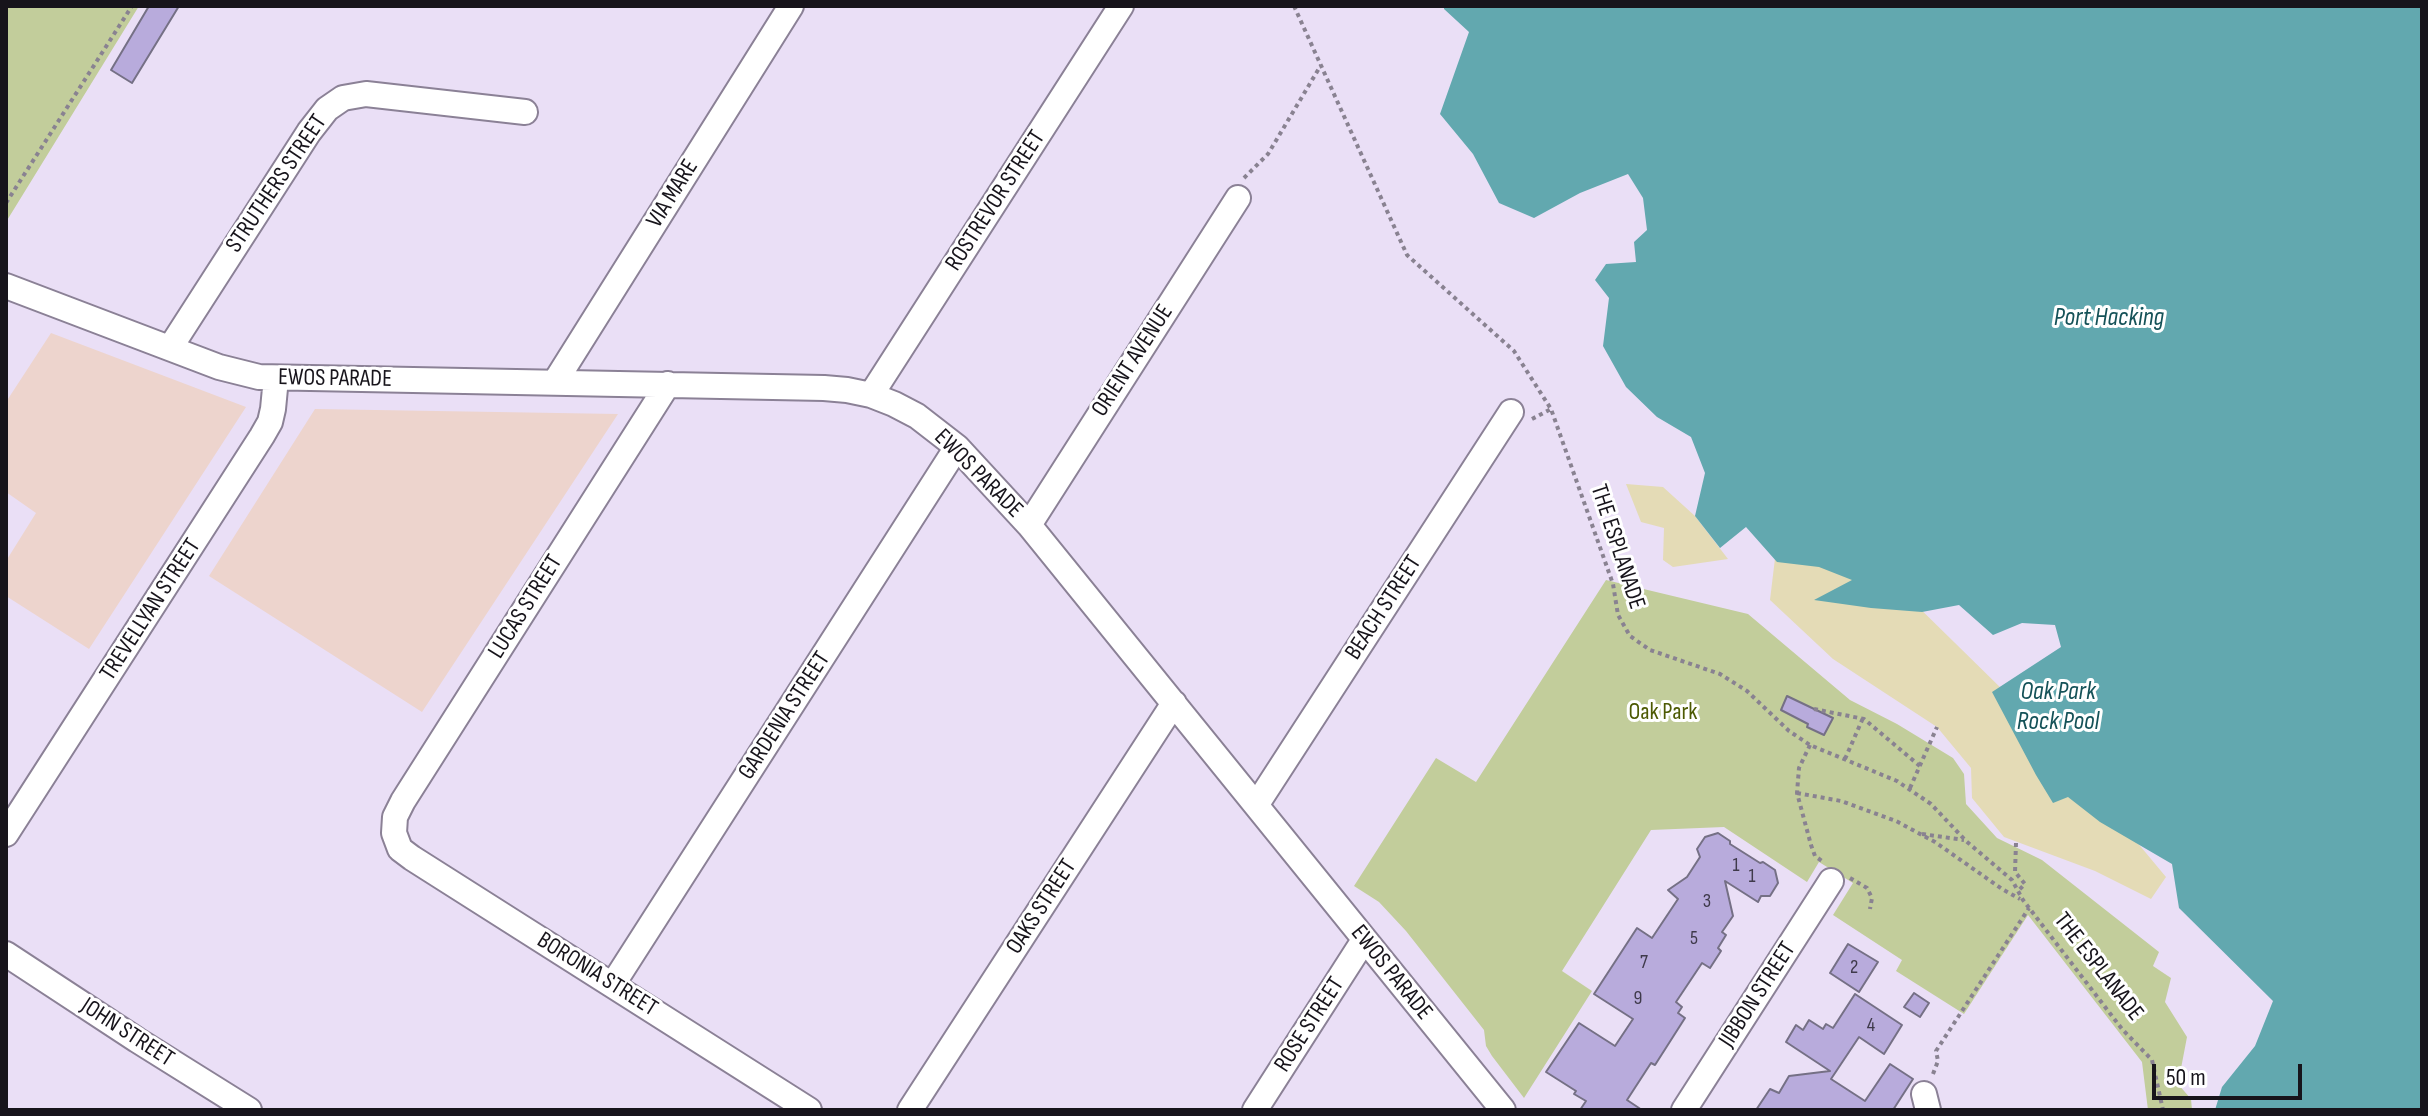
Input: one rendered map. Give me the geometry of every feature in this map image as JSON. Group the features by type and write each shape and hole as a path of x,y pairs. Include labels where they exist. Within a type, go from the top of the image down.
{"street":[{"name":"VIA MARE","path":"555,382 791,6"},
{"name":"ROSTREVOR STREET","path":"871,395 1121,6"},
{"name":"STRUTHERS STREET","path":"170,348 309,132 327,109 343,98 366,94 525,112"},
{"name":"ORIENT AVENUE","path":"1029,525 1238,198"},
{"name":"EWOS PARADE","path":"6,286 238,373 276,378 824,388 871,395 917,416 957,447 1029,525 1503,1110"},
{"name":"TREVELLYAN STREET","path":"6,834 262,436 270,422 276,378"},
{"name":"LUCAS STREET","path":"394,833 395,817 403,801 668,384"},
{"name":"BEACH STREET","path":"1257,804 1511,412"},
{"name":"GARDENIA STREET","path":"613,984 957,447"},
{"name":"OAKS STREET","path":"910,1110 1174,703"},
{"name":"BORONIA STREET","path":"394,833 400,849 412,858 809,1110"},
{"name":"JIBBON STREET","path":"1684,1110 1833,872"},
{"name":"ROSE STREET","path":"1255,1110 1364,940"},
{"name":"JOHN STREET","path":"6,954 249,1110"}],"path":[{"path":"6,203 132,6"},
{"name":"THE ESPLANADE","path":"1294,6 1407,255 1514,351 1551,409 1613,584 1618,615 1630,636 1650,650 1711,670 1734,682 1789,731 1810,745 1910,788 1931,804 1966,841 2012,880 2023,900 2122,1029 2152,1060 2163,1110"},
{"path":"1238,198 1245,175 1268,154 1321,65"},
{"path":"1814,709 1863,718 1921,767"},
{"path":"1845,759 1863,718"},
{"path":"1910,788 1937,727"},
{"path":"1810,745 1799,768 1797,793 1815,856 1833,872 1867,888 1872,898 1870,909"},
{"path":"1797,793 1841,801 1896,821 1935,842 2023,900"},
{"path":"1919,833 1966,841"},
{"path":"2016,843 2015,872 2025,884 2018,891"},
{"path":"1926,1102 1938,1061 1936,1051 2029,908"}],"shaded area":[{"path":"51,333 246,407 89,649 6,596 6,561 36,513 6,492 6,402"},
{"path":"315,409 618,414 422,712 209,576"}],"green space":[{"path":"6,6 139,6 6,222"},
{"name":"Oak Park","path":"1606,580 1748,614 1850,700 1953,758 1964,774 1966,804 1997,838 2042,860 2159,952 2153,966 2171,978 2165,1002 2187,1037 2178,1084 2191,1099 2192,1110 2148,1110 2142,1062 2028,915 1964,1014 1896,971 1902,960 1833,915 1853,883 1819,862 1807,882 1724,827 1651,830 1562,971 1592,991 1524,1098 1486,1046 1484,1030 1406,931 1379,902 1354,886 1436,758 1476,782"}],"sand":[{"path":"1626,484 1663,487 1695,516 1728,559 1673,567 1663,560 1664,528 1641,522"},
{"path":"1776,550 1903,592 2006,693 2086,781 2166,877 2151,899 2095,871 2004,837 1972,798 1971,768 1937,727 1833,659 1770,600"}],"water":[{"name":"Port Hacking","path":"1444,6 2422,6 2422,1110 2215,1110 2222,1087 2255,1046 2273,1001 2179,908 2172,864 2100,822 2068,797 2053,803 2036,775 1992,692 2061,647 2055,625 2022,623 1993,635 1959,605 1922,612 1814,600 1852,580 1819,567 1777,562 1746,527 1720,548 1695,516 1705,473 1691,437 1657,417 1626,387 1603,346 1609,298 1595,280 1606,264 1636,262 1634,242 1647,230 1643,198 1628,174 1580,193 1534,218 1499,203 1473,154 1440,114 1469,32"}],"building":[{"path":"149,6 179,6 132,83 111,70"},
{"path":"1787,696 1833,718 1824,735 1781,710"},
{"path":"1718,833 1730,844 1775,870 1778,883 1770,896 1761,896 1758,902 1725,881 1733,916 1722,932 1726,935 1718,948 1721,951 1710,968 1702,963 1676,1002 1682,1007 1678,1013 1685,1018 1655,1065 1651,1063 1627,1100 1642,1110 1580,1110 1586,1101 1546,1072 1579,1023 1615,1046 1633,1019 1594,994 1637,928 1652,938 1678,899 1668,890 1687,877 1700,857 1697,849 1705,837"},
{"path":"1848,944 1878,962 1859,992 1830,973"},
{"path":"1914,993 1929,1003 1920,1017 1904,1007"},
{"path":"1855,994 1902,1025 1884,1054 1859,1037 1831,1079 1865,1101 1890,1064 1913,1079 1893,1110 1756,1110 1770,1089 1779,1093 1789,1076 1830,1071 1786,1042 1796,1025 1803,1030 1809,1020 1823,1029 1826,1024 1833,1028"}],"water label":[{"name":"Oak Park Rock Pool","path":"2058,707"}]}
